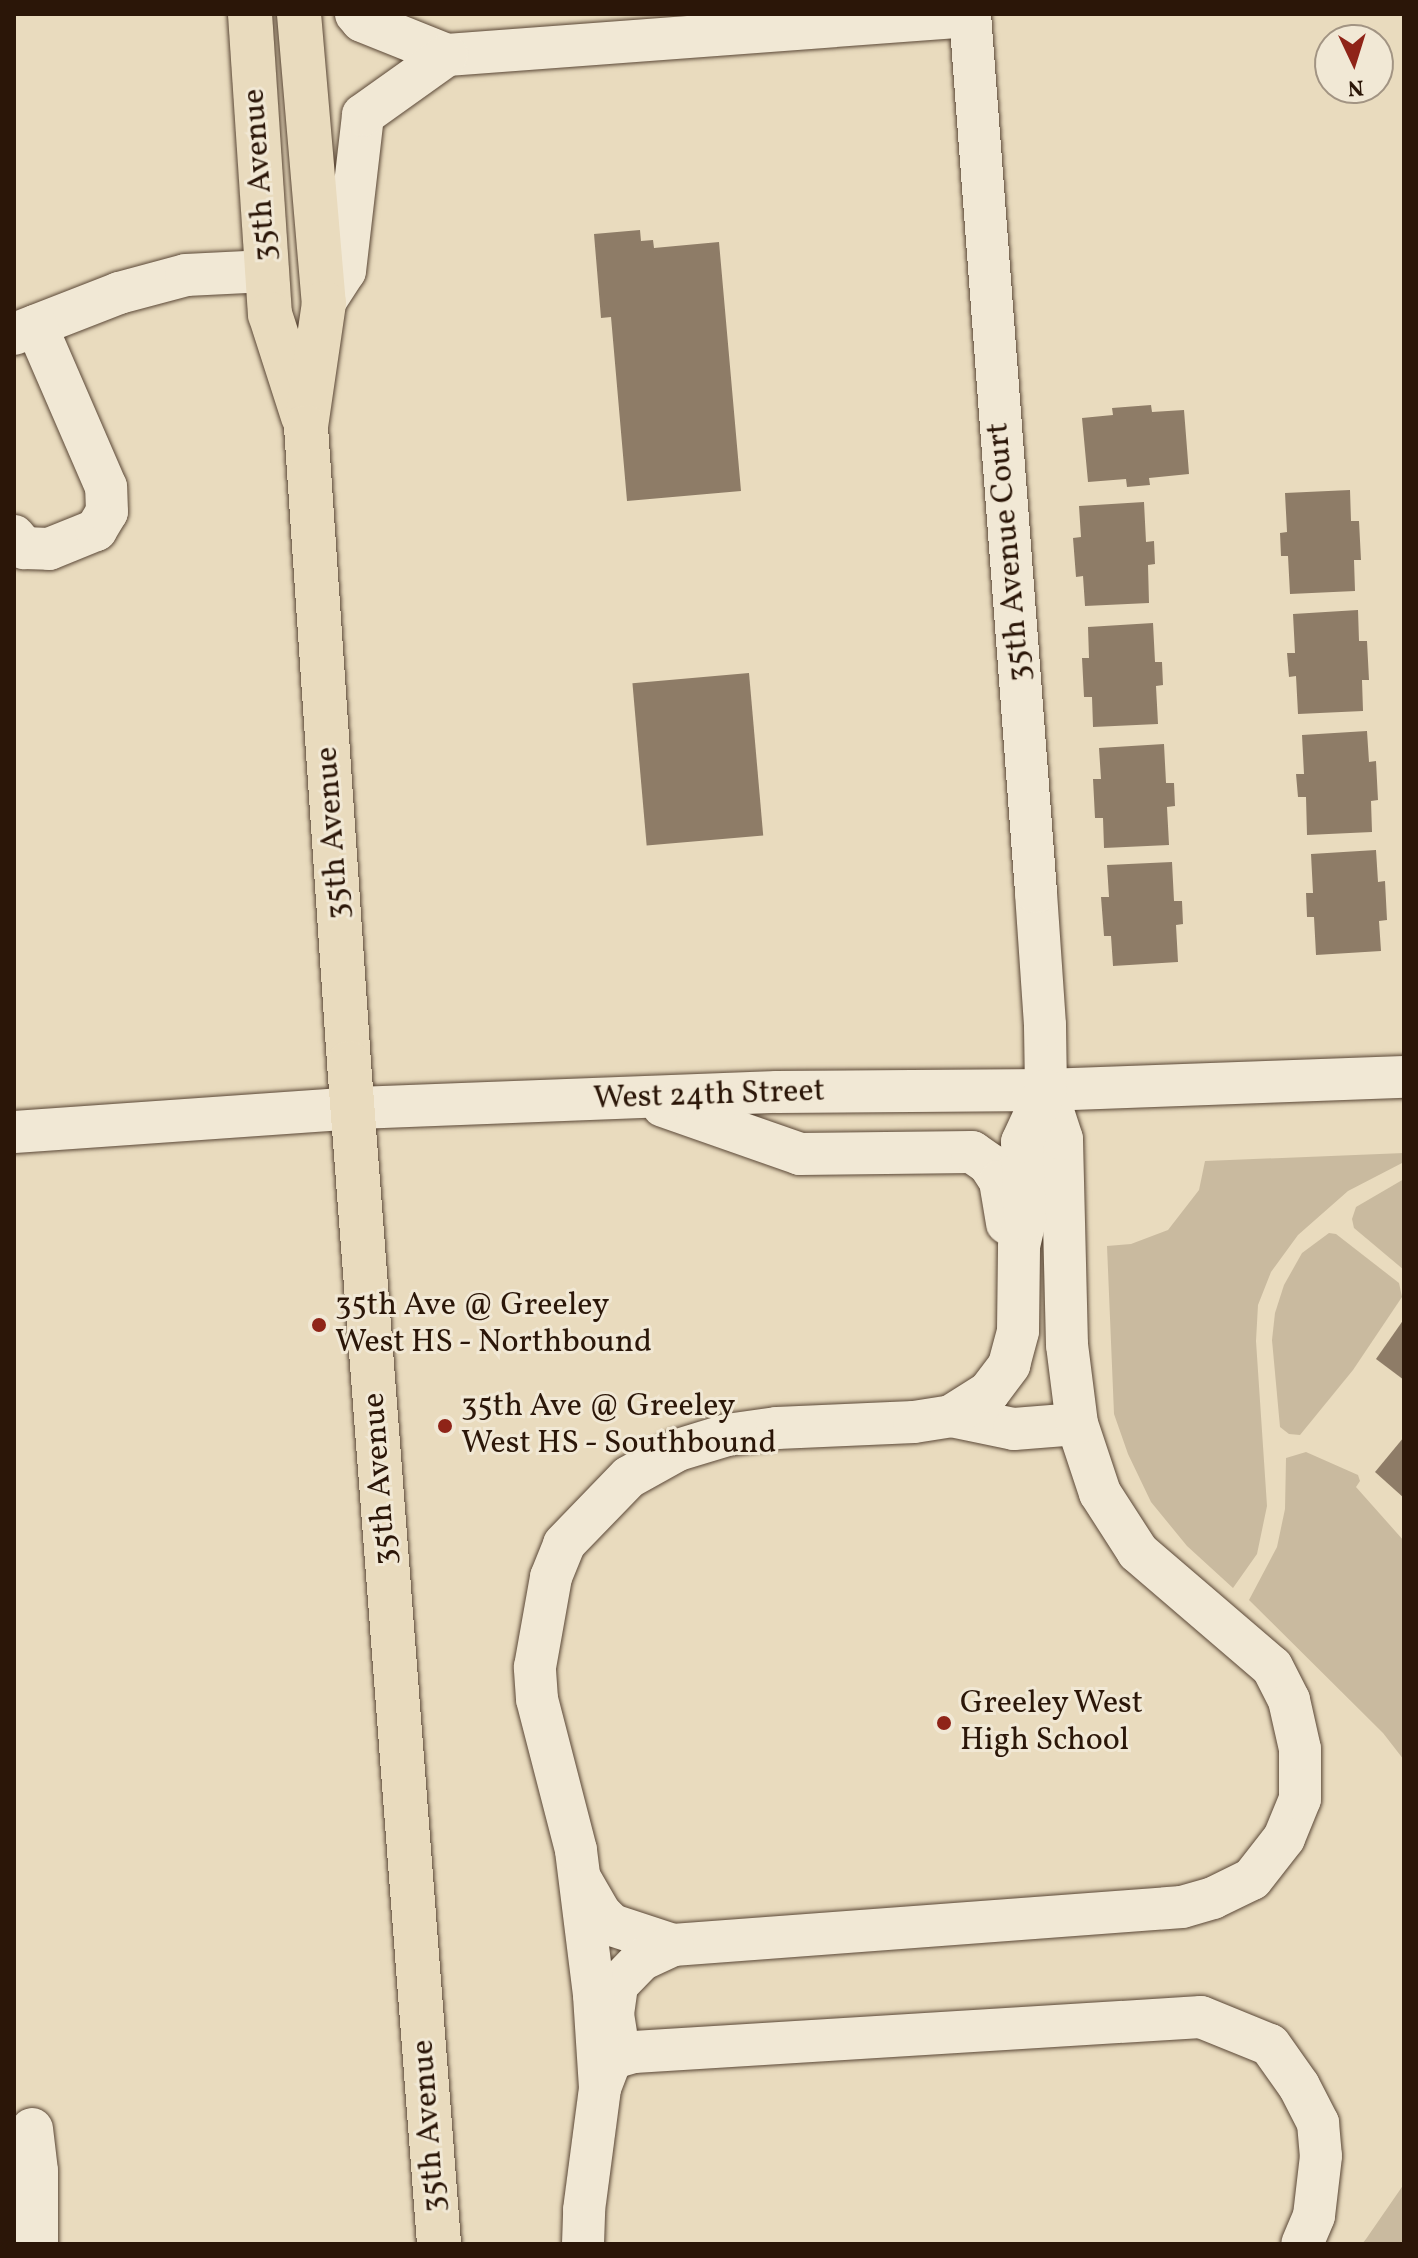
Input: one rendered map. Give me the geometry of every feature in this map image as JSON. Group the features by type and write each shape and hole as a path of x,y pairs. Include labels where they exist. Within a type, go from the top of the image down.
{"main road":[{"name":"35th Avenue","path":"250,14 270,314 306,427"},
{"name":"35th Avenue","path":"299,14 324,303 306,427 353,1109 439,2244"}],"street":[{"path":"356,14 362,21 447,55 970,15"},
{"name":"35th Avenue Court","path":"970,15 1036,892 1046,1090"},
{"path":"324,303 345,271 363,115 447,55"},
{"path":"14,536 24,548 49,549 96,530 107,512 106,487 25,329 119,293 186,275 267,271"},
{"name":"West 24th Street","path":"14,1132 353,1109 833,1091 1046,1090 1404,1077"},
{"path":"951,1416 989,1392 1009,1365 1018,1331 1019,1246 1025,1219 1022,1142 1046,1090"},
{"path":"634,2052 622,2043 616,2033 613,2014 617,1985 641,1960 673,1945 1182,1907 1213,1898 1252,1879 1284,1838 1300,1799 1300,1749 1289,1700 1272,1667 1138,1552 1100,1493 1077,1424 1067,1345 1062,1139 1046,1090"},
{"path":"639,1098 800,1154 972,1152 989,1164 1000,1181 1006,1221 1019,1246"},
{"path":"673,1945 612,1925 601,1914 581,1880 537,1699 535,1667 551,1577 564,1544 629,1477 678,1450 727,1435 777,1428 914,1422 951,1416 1014,1429 1077,1424"},
{"path":"581,1880 579,1899 594,1995 600,2088 584,2210 583,2244"},
{"path":"600,2088 609,2064 616,2057 634,2052 1201,2017 1270,2045 1299,2086 1318,2123 1321,2156 1314,2216 1302,2244"},
{"path":"32,2129 37,2171 37,2244"}],"shaded area":[{"path":"1404,1153 1404,1162 1348,1191 1298,1235 1271,1272 1258,1305 1256,1341 1267,1506 1257,1554 1233,1588 1187,1546 1151,1502 1128,1454 1114,1414 1107,1246 1131,1244 1168,1230 1199,1190 1205,1161"},
{"path":"1404,1179 1404,1270 1354,1228 1352,1219 1356,1207"},
{"path":"1329,1233 1336,1234 1399,1283 1402,1297 1353,1370 1300,1435 1289,1434 1280,1427 1272,1340 1275,1313 1284,1285 1302,1253"},
{"path":"1306,1452 1358,1475 1360,1481 1356,1487 1404,1541 1404,1760 1383,1733 1249,1600 1277,1547 1285,1509 1286,1458"},
{"path":"1404,2184 1404,2244 1362,2244 1366,2239"}],"building":[{"path":"640,230 641,241 653,240 654,248 719,242 741,491 627,501 611,317 601,318 594,234"},
{"path":"1151,405 1152,412 1184,410 1189,474 1149,478 1150,485 1127,487 1126,479 1088,482 1082,418 1113,415 1112,408"},
{"path":"1350,490 1351,521 1359,521 1361,560 1354,560 1355,591 1290,594 1288,556 1281,556 1280,533 1287,532 1285,493"},
{"path":"1144,502 1146,542 1154,541 1155,564 1148,565 1149,603 1085,606 1083,576 1076,577 1073,538 1081,537 1079,506"},
{"path":"1358,610 1359,641 1367,641 1369,680 1362,680 1363,711 1298,714 1296,676 1289,677 1287,653 1295,653 1293,614"},
{"path":"1153,623 1155,662 1162,662 1163,685 1156,686 1158,724 1093,727 1092,697 1084,697 1082,658 1089,658 1088,627"},
{"path":"749,673 763,835 647,846 632,683"},
{"path":"1367,731 1369,762 1376,761 1378,800 1371,801 1372,832 1307,835 1306,797 1298,797 1296,774 1304,774 1302,735"},
{"path":"1164,744 1166,783 1174,783 1175,806 1167,807 1169,845 1104,848 1103,818 1095,818 1093,779 1101,779 1099,748"},
{"path":"1376,850 1378,882 1385,881 1387,920 1379,921 1381,951 1316,955 1314,917 1307,917 1306,893 1313,893 1311,854"},
{"path":"1172,862 1174,901 1182,901 1183,924 1176,925 1178,962 1113,966 1111,936 1104,936 1101,897 1109,897 1107,865"},
{"path":"1404,1319 1404,1380 1376,1359"},
{"path":"1404,1437 1404,1498 1375,1472"}],"place":[{"name":"35th Ave @ Greeley West HS - Northbound","path":"319,1325"},
{"name":"35th Ave @ Greeley West HS - Southbound","path":"445,1426"},
{"name":"Greeley West High School","path":"944,1723"}]}
